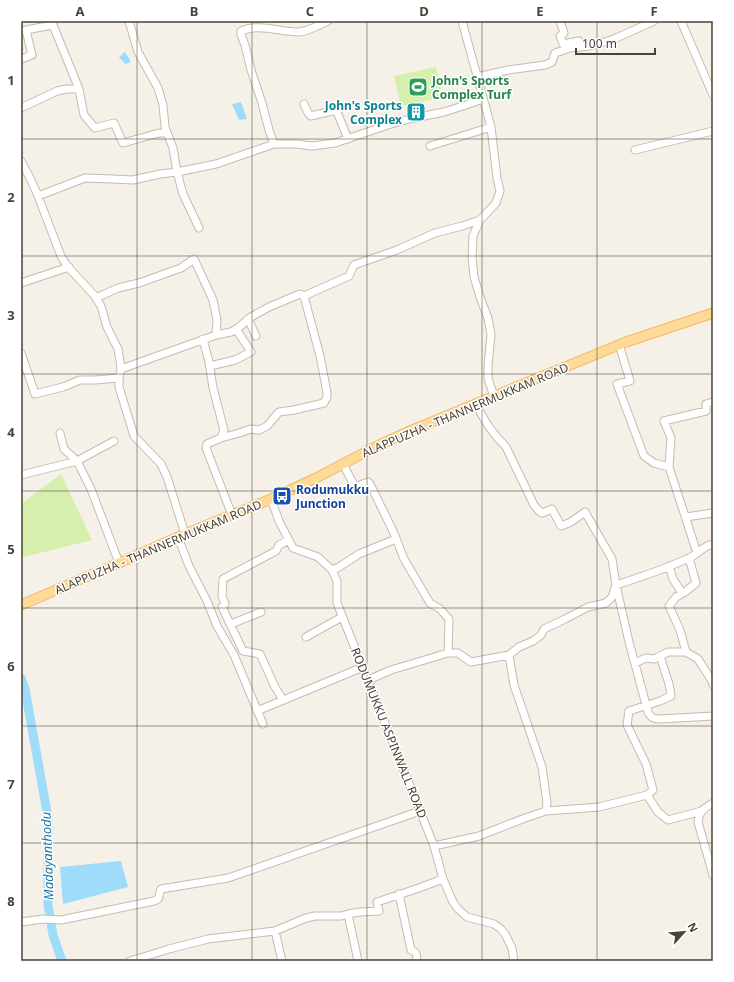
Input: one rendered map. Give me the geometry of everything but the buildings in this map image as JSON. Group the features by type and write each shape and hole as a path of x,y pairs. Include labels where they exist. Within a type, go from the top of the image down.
{"main road":[{"name":"ALAPPUZHA - THANNERMUKKAM ROAD","path":"22,604 181,535 271,500 379,445 494,396 619,344 713,313"}],"street":[{"path":"129,21 138,52 158,88 163,105 165,127 173,148 183,194 199,228"},
{"path":"274,144 251,70 241,31 247,28 262,28 300,32 328,21"},
{"path":"462,21 491,127 500,191 496,203 480,220 473,236 472,257 474,277 488,318 491,335 488,379 494,396"},
{"path":"560,21 564,33 560,36 563,44 579,41 581,47"},
{"path":"477,77 508,70 545,65 552,62 555,54 570,48 601,43 614,39 654,21"},
{"path":"681,21 713,95"},
{"path":"21,58 32,55 26,30 53,25 79,88 84,115 95,128 114,123 123,143 159,133 167,133"},
{"path":"21,108 57,91 67,88 79,88"},
{"path":"38,196 85,178 133,180 216,164 274,144 312,146 334,143 391,124 444,112 483,99"},
{"path":"304,104 309,116 336,110 348,139"},
{"path":"430,146 491,127"},
{"path":"635,150 713,130"},
{"path":"21,161 38,196 61,256 67,266 96,298 100,306 107,327 118,349 121,369 119,387 134,436 161,464 167,477 189,566 207,601 217,626 234,655 263,724"},
{"path":"121,369 203,339 236,330 248,319 269,307 300,294 304,296 349,276 354,265 397,250 435,233 480,220"},
{"path":"96,298 118,288 139,283 181,268 194,259 213,300 217,320 216,335"},
{"path":"21,283 69,268"},
{"path":"232,515 206,448 207,444 251,428 259,430 267,426 279,412 324,403 327,397 320,356 304,296"},
{"path":"248,319 256,336"},
{"path":"210,366 235,360 251,352 236,330"},
{"path":"203,339 210,366 213,388 224,430 221,438"},
{"path":"619,344 630,381 617,384 644,456 654,463 669,467"},
{"path":"21,353 35,394 64,387 80,380 119,378"},
{"path":"697,552 669,467 671,438 664,420 706,411 706,404 713,402"},
{"path":"476,404 494,434 506,447 534,505 539,511 542,513 552,509 561,526 571,522 586,512 612,559 616,585 650,717 655,719 713,716"},
{"path":"60,433 64,449 77,461 91,488 119,563"},
{"path":"21,476 77,461 114,441"},
{"path":"343,464 355,486 368,482 370,484 404,559 430,603 440,609 449,619 448,653"},
{"path":"271,500 279,521 293,548 318,557 332,570 358,554 396,539"},
{"path":"686,517 713,513"},
{"path":"283,700 260,654 244,651 222,607 225,604 222,596 223,579 276,551 279,545 289,540"},
{"path":"616,585 652,574 689,558 702,548 709,544 713,544"},
{"path":"686,652 680,630 669,606 676,597 696,584 689,558"},
{"path":"669,566 673,579 682,594"},
{"name":"RODUMUKKU ASPINWALL ROAD","path":"332,570 337,581 337,603 342,617 363,666 434,846 443,879 453,902 467,917 494,924 501,929 512,948 514,961"},
{"path":"368,680 391,670 448,653 458,653 471,662 509,655 519,647 533,641 541,635 544,629 588,607 606,603 612,597 616,585"},
{"path":"231,624 261,612"},
{"path":"306,637 342,617"},
{"path":"635,663 646,658 654,659 668,652 686,652 698,659 712,680 713,685"},
{"path":"509,655 514,685 542,767 547,803 546,811"},
{"path":"434,846 479,836 546,811 599,807 647,795 653,790 646,764 627,725 629,711 671,696 669,684 660,656"},
{"path":"257,711 363,666"},
{"path":"647,795 658,812 668,820 702,811"},
{"path":"713,803 703,809 699,815 698,822 713,876"},
{"path":"21,922 44,919 61,920 154,901 158,899 161,889 228,878 420,811"},
{"path":"130,961 208,939 275,931 314,916 341,916 360,912 379,911 377,902 443,879"},
{"path":"399,894 411,950 416,953 417,961"},
{"path":"348,914 358,961"},
{"path":"275,931 282,961"}],"green space":[{"name":"John's Sports Complex Turf","path":"436,67 443,97 401,106 394,76"},
{"path":"61,474 92,540 24,557 21,550 21,504"}],"water":[{"path":"125,52 131,62 125,64 119,57"},
{"path":"241,102 247,119 239,120 232,104"},
{"path":"121,861 128,887 63,904 60,867"}],"waterway":[{"name":"Madayanthodu","path":"21,678 25,689 48,818 48,905 53,935 62,961"}],"place":[{"name":"John's Sports Complex Turf","path":"418,87"},
{"name":"John's Sports Complex","path":"416,112"},
{"name":"Rodumukku Junction","path":"282,496"}]}
